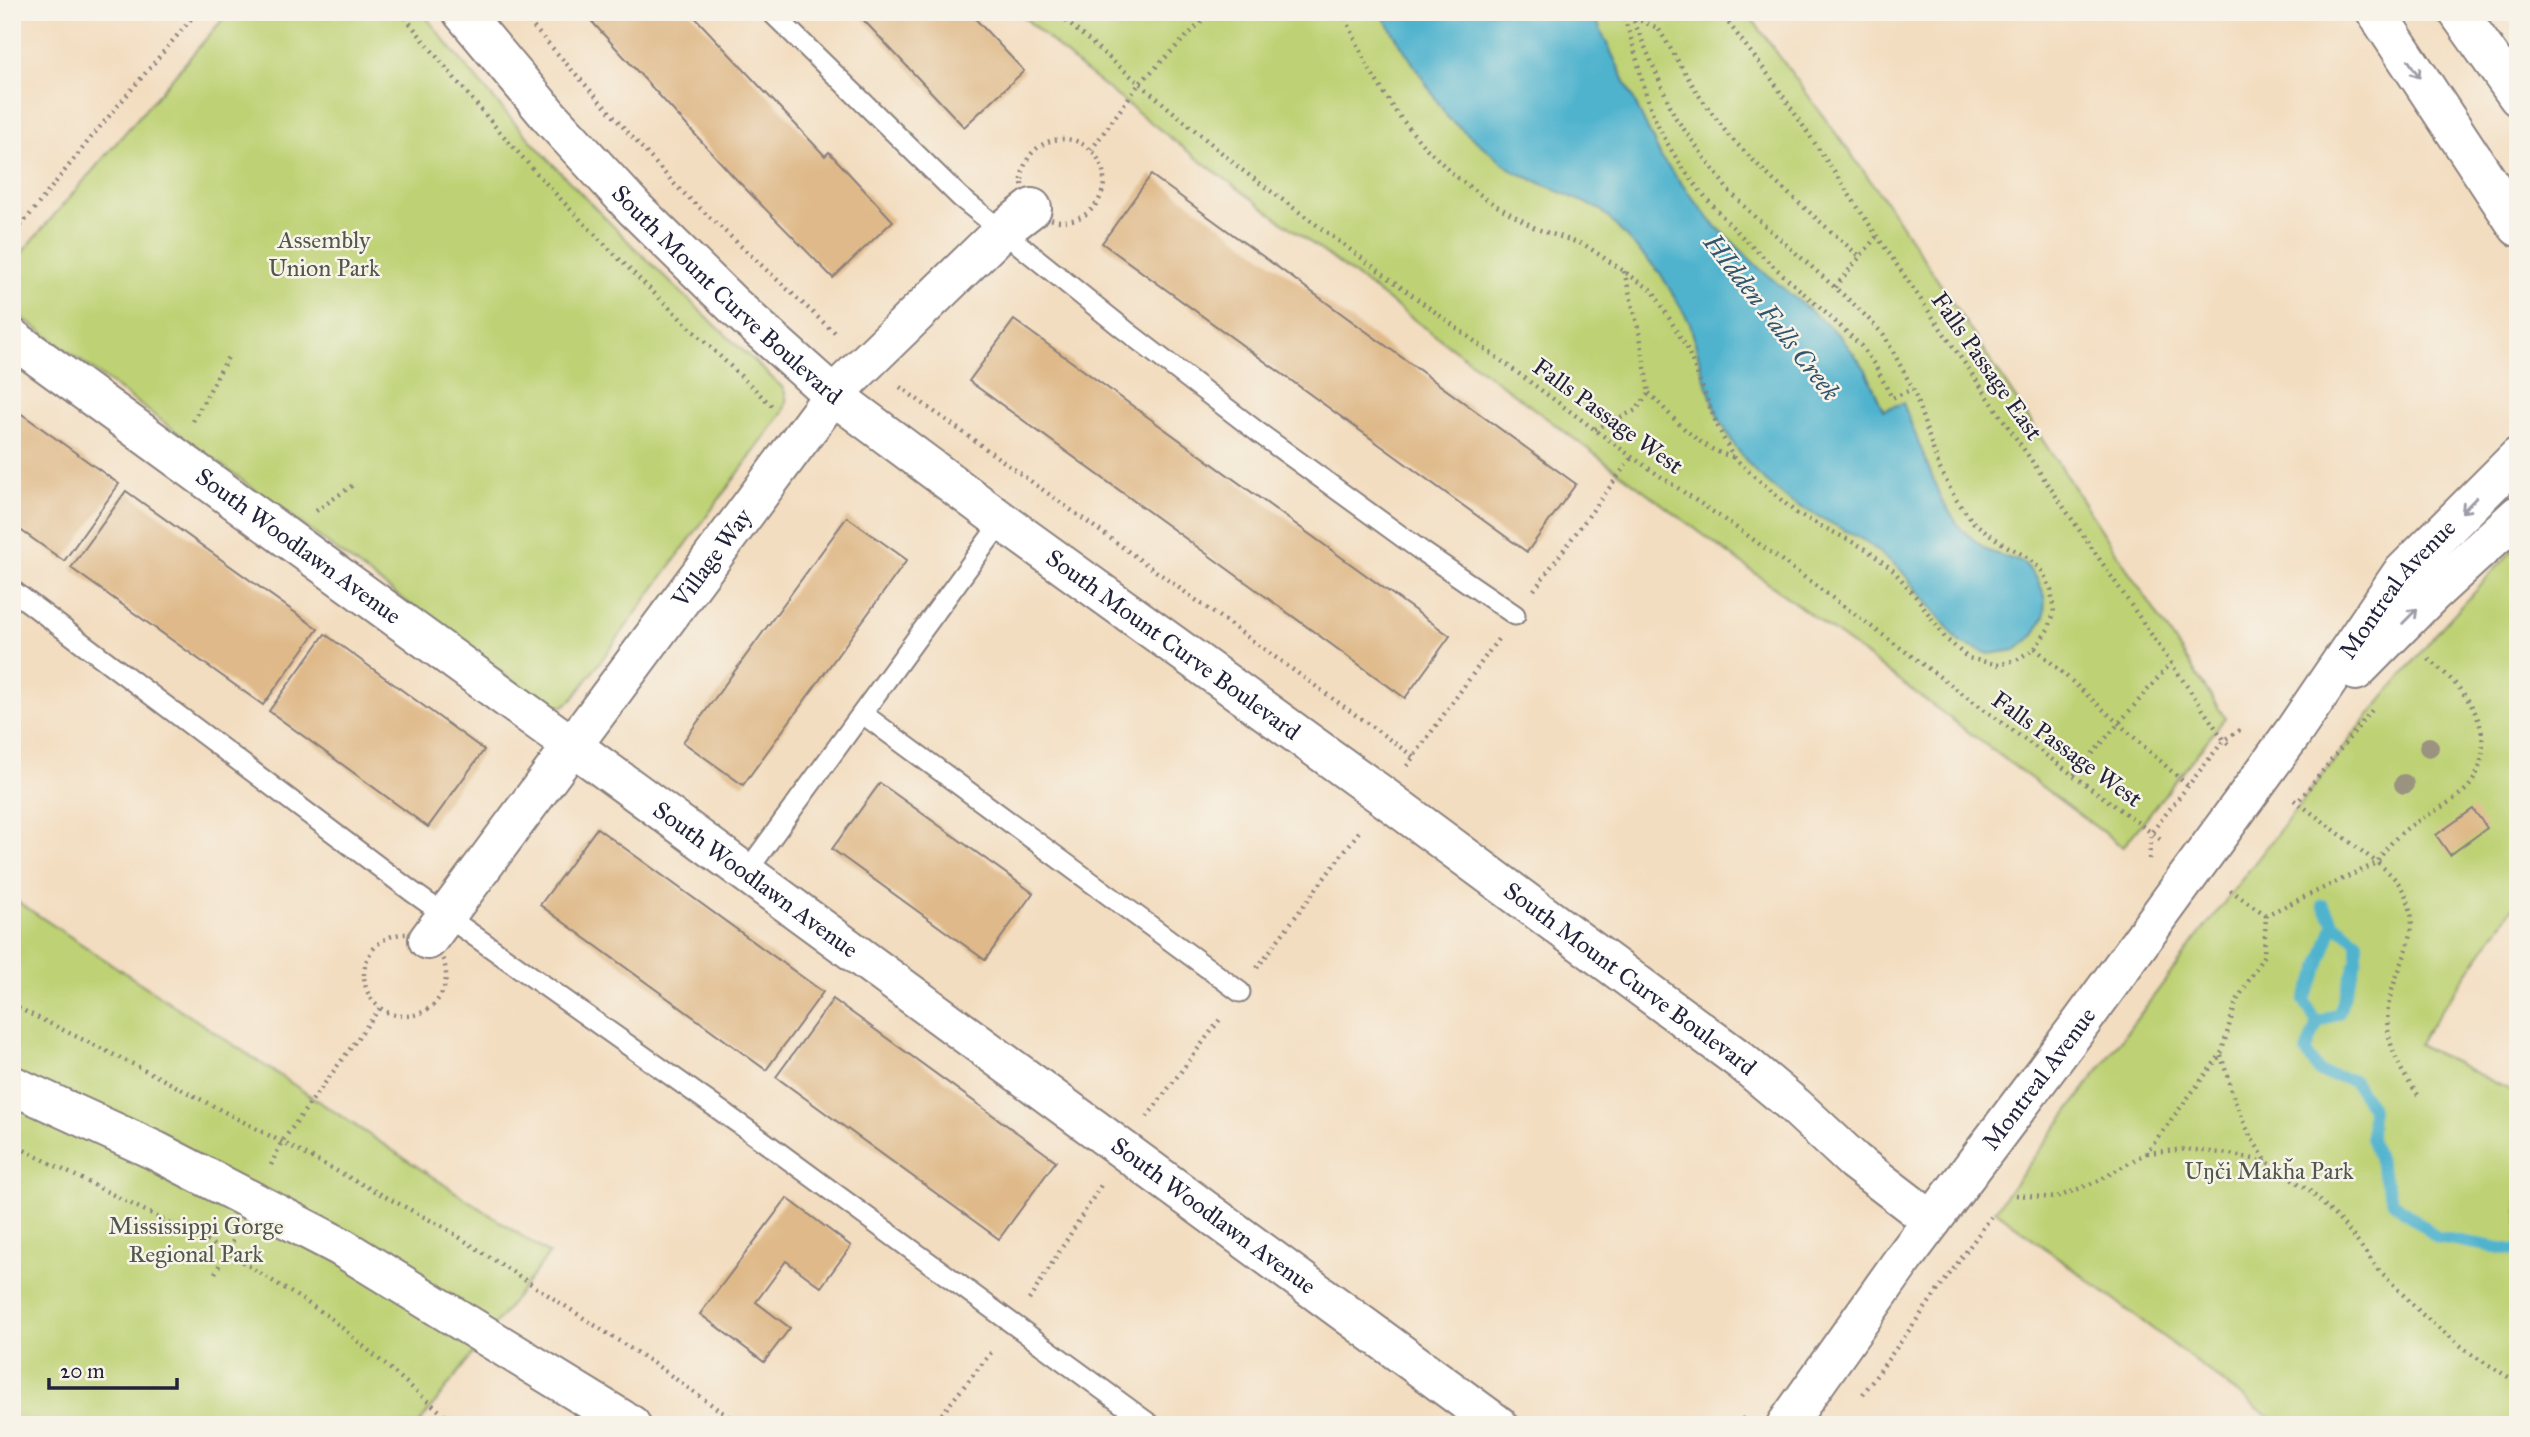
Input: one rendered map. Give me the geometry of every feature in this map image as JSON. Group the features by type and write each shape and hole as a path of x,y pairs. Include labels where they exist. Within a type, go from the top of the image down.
{"street":[{"name":"South Mount Curve Boulevard","path":"462,12 549,116 635,209 735,307 833,395 1741,1060 1854,1161 1932,1221"},
{"path":"2376,12 2518,227"},
{"path":"2458,12 2518,97"},
{"name":"Village Way","path":"437,927 833,395 1002,231 1032,208"},
{"name":"South Woodlawn Avenue","path":"12,338 611,773 1498,1425"},
{"name":"Montreal Avenue","path":"1786,1425 1932,1221 2081,1023 2292,734 2401,574 2518,457"},
{"name":"Montreal Avenue","path":"2292,734 2433,593 2518,515"},
{"path":"12,1085 156,1151 341,1247 631,1425"}],"lane":[{"path":"771,12 857,100 960,197 1125,330 1259,433 1515,615"},
{"path":"745,874 1002,521"},
{"path":"12,590 411,891 437,927 1013,1325 1152,1425"},
{"path":"863,714 1240,992"}],"path":[{"path":"12,237 197,12"},
{"path":"520,12 677,187 866,362 1414,757"},
{"name":"Falls Passage West","path":"1055,12 1242,170 1632,457 1747,535 2151,833 2188,786"},
{"path":"1091,150 1139,85 1211,12"},
{"path":"1343,12 1369,69 1396,112 1422,144 1455,176 1490,202 1537,229 1585,246 1653,291 1687,348 1717,425 1733,457 1796,513 1866,549 1894,571 1921,603 1945,638 1968,658 1999,665 2018,659 2035,648 2049,628 2054,613 2051,589 2042,571 2029,558 2003,544 1973,522 1955,498 1939,467 1913,389 1884,335 1728,190 1675,117 1632,15"},
{"path":"1621,12 1654,118 1684,170 1715,210 1861,346 1876,367 1892,398 1913,389"},
{"name":"Falls Passage East","path":"1720,12 1773,81 2224,740 2262,775 2391,874 2400,886 2408,901 2412,934 2392,990 2388,1032 2402,1073 2419,1096"},
{"path":"1632,15 1658,28 1698,94 1729,136 1773,180 1860,257"},
{"path":"1835,287 1877,236"},
{"path":"1623,270 1640,336 1649,393 1691,435 1718,454 1733,457"},
{"path":"191,425 228,357"},
{"path":"1595,429 1636,410 1649,393"},
{"path":"1515,615 1632,457"},
{"path":"313,513 353,485"},
{"path":"2035,648 2188,786 2224,740"},
{"path":"2016,1195 2056,1198 2098,1181 2146,1153 2221,1054 2236,1002 2264,955 2266,915 2376,863 2383,851 2404,830 2465,790 2475,777 2484,744 2476,713 2452,680 2421,653"},
{"path":"2074,775 2171,663"},
{"path":"2289,813 2377,705"},
{"path":"2222,901 2239,879"},
{"path":"933,1425 1013,1325 1124,1149 1240,992"},
{"path":"12,1005 143,1069 445,1228 659,1367 740,1425"},
{"path":"281,1143 380,1008"},
{"path":"2221,1054 2233,1096 2250,1136 2267,1162"},
{"path":"12,1144 227,1252 328,1316 456,1425"},
{"path":"2146,1153 2186,1149 2267,1162 2310,1191 2346,1227 2379,1270 2423,1315 2471,1354 2518,1383"},
{"path":"1856,1403 1996,1209"},
{"path":"215,1273 227,1252"}],"green space":[{"name":"Assembly Union Park","path":"229,12 422,12 463,63 550,161 640,253 784,391 786,399 783,412 573,699 563,706 547,706 12,310 12,264"},
{"path":"1018,12 1747,12 1889,206 2225,718 2123,847 1186,150 1081,68"},
{"name":"Uŋči Makȟa Park","path":"2518,544 2518,900 2418,1044 2518,1094 2518,1425 2280,1425 1995,1210 2196,939 2354,734 2441,628"},
{"name":"Mississippi Gorge Regional Park","path":"12,898 549,1254 418,1425 12,1425"}],"water":[{"path":"1380,12 1592,12 1662,159 1712,222 1759,268 1840,336 1866,370 1883,410 1903,403 1941,499 1961,529 1988,551 2024,563 2037,579 2045,596 2044,617 2034,635 2016,650 1989,654 1960,643 1900,569 1865,541 1791,502 1757,474 1736,448 1718,417 1690,323 1660,273 1601,210 1513,171 1448,118"}],"building":[{"path":"583,12 690,12 825,156 829,152 893,221 833,278 734,177"},
{"path":"856,12 969,12 1024,71 964,127"},
{"path":"1151,175 1576,484 1527,552 1102,243"},
{"path":"1014,320 1450,636 1405,698 969,381"},
{"path":"12,407 119,484 64,561 12,524"},
{"path":"126,491 318,629 263,705 71,568"},
{"path":"847,517 907,560 743,785 683,742"},
{"path":"325,634 484,750 428,827 269,711"},
{"path":"880,783 1033,893 985,960 832,849"},
{"path":"2473,809 2487,828 2450,855 2436,835"},
{"path":"597,828 823,992 766,1070 540,905"},
{"path":"833,999 1056,1161 999,1239 776,1077"},
{"path":"787,1198 851,1246 821,1287 786,1261 756,1302 790,1328 764,1362 700,1314"}],"waterway":[{"name":"HIdden Falls Creek","path":"2323,905 2334,923 2357,941 2357,958 2339,1013 2317,1023 2306,1052 2320,1073 2353,1080 2372,1109 2371,1138 2393,1202 2437,1237 2518,1251"},
{"path":"2317,1023 2304,1000 2317,973 2334,923"}]}
